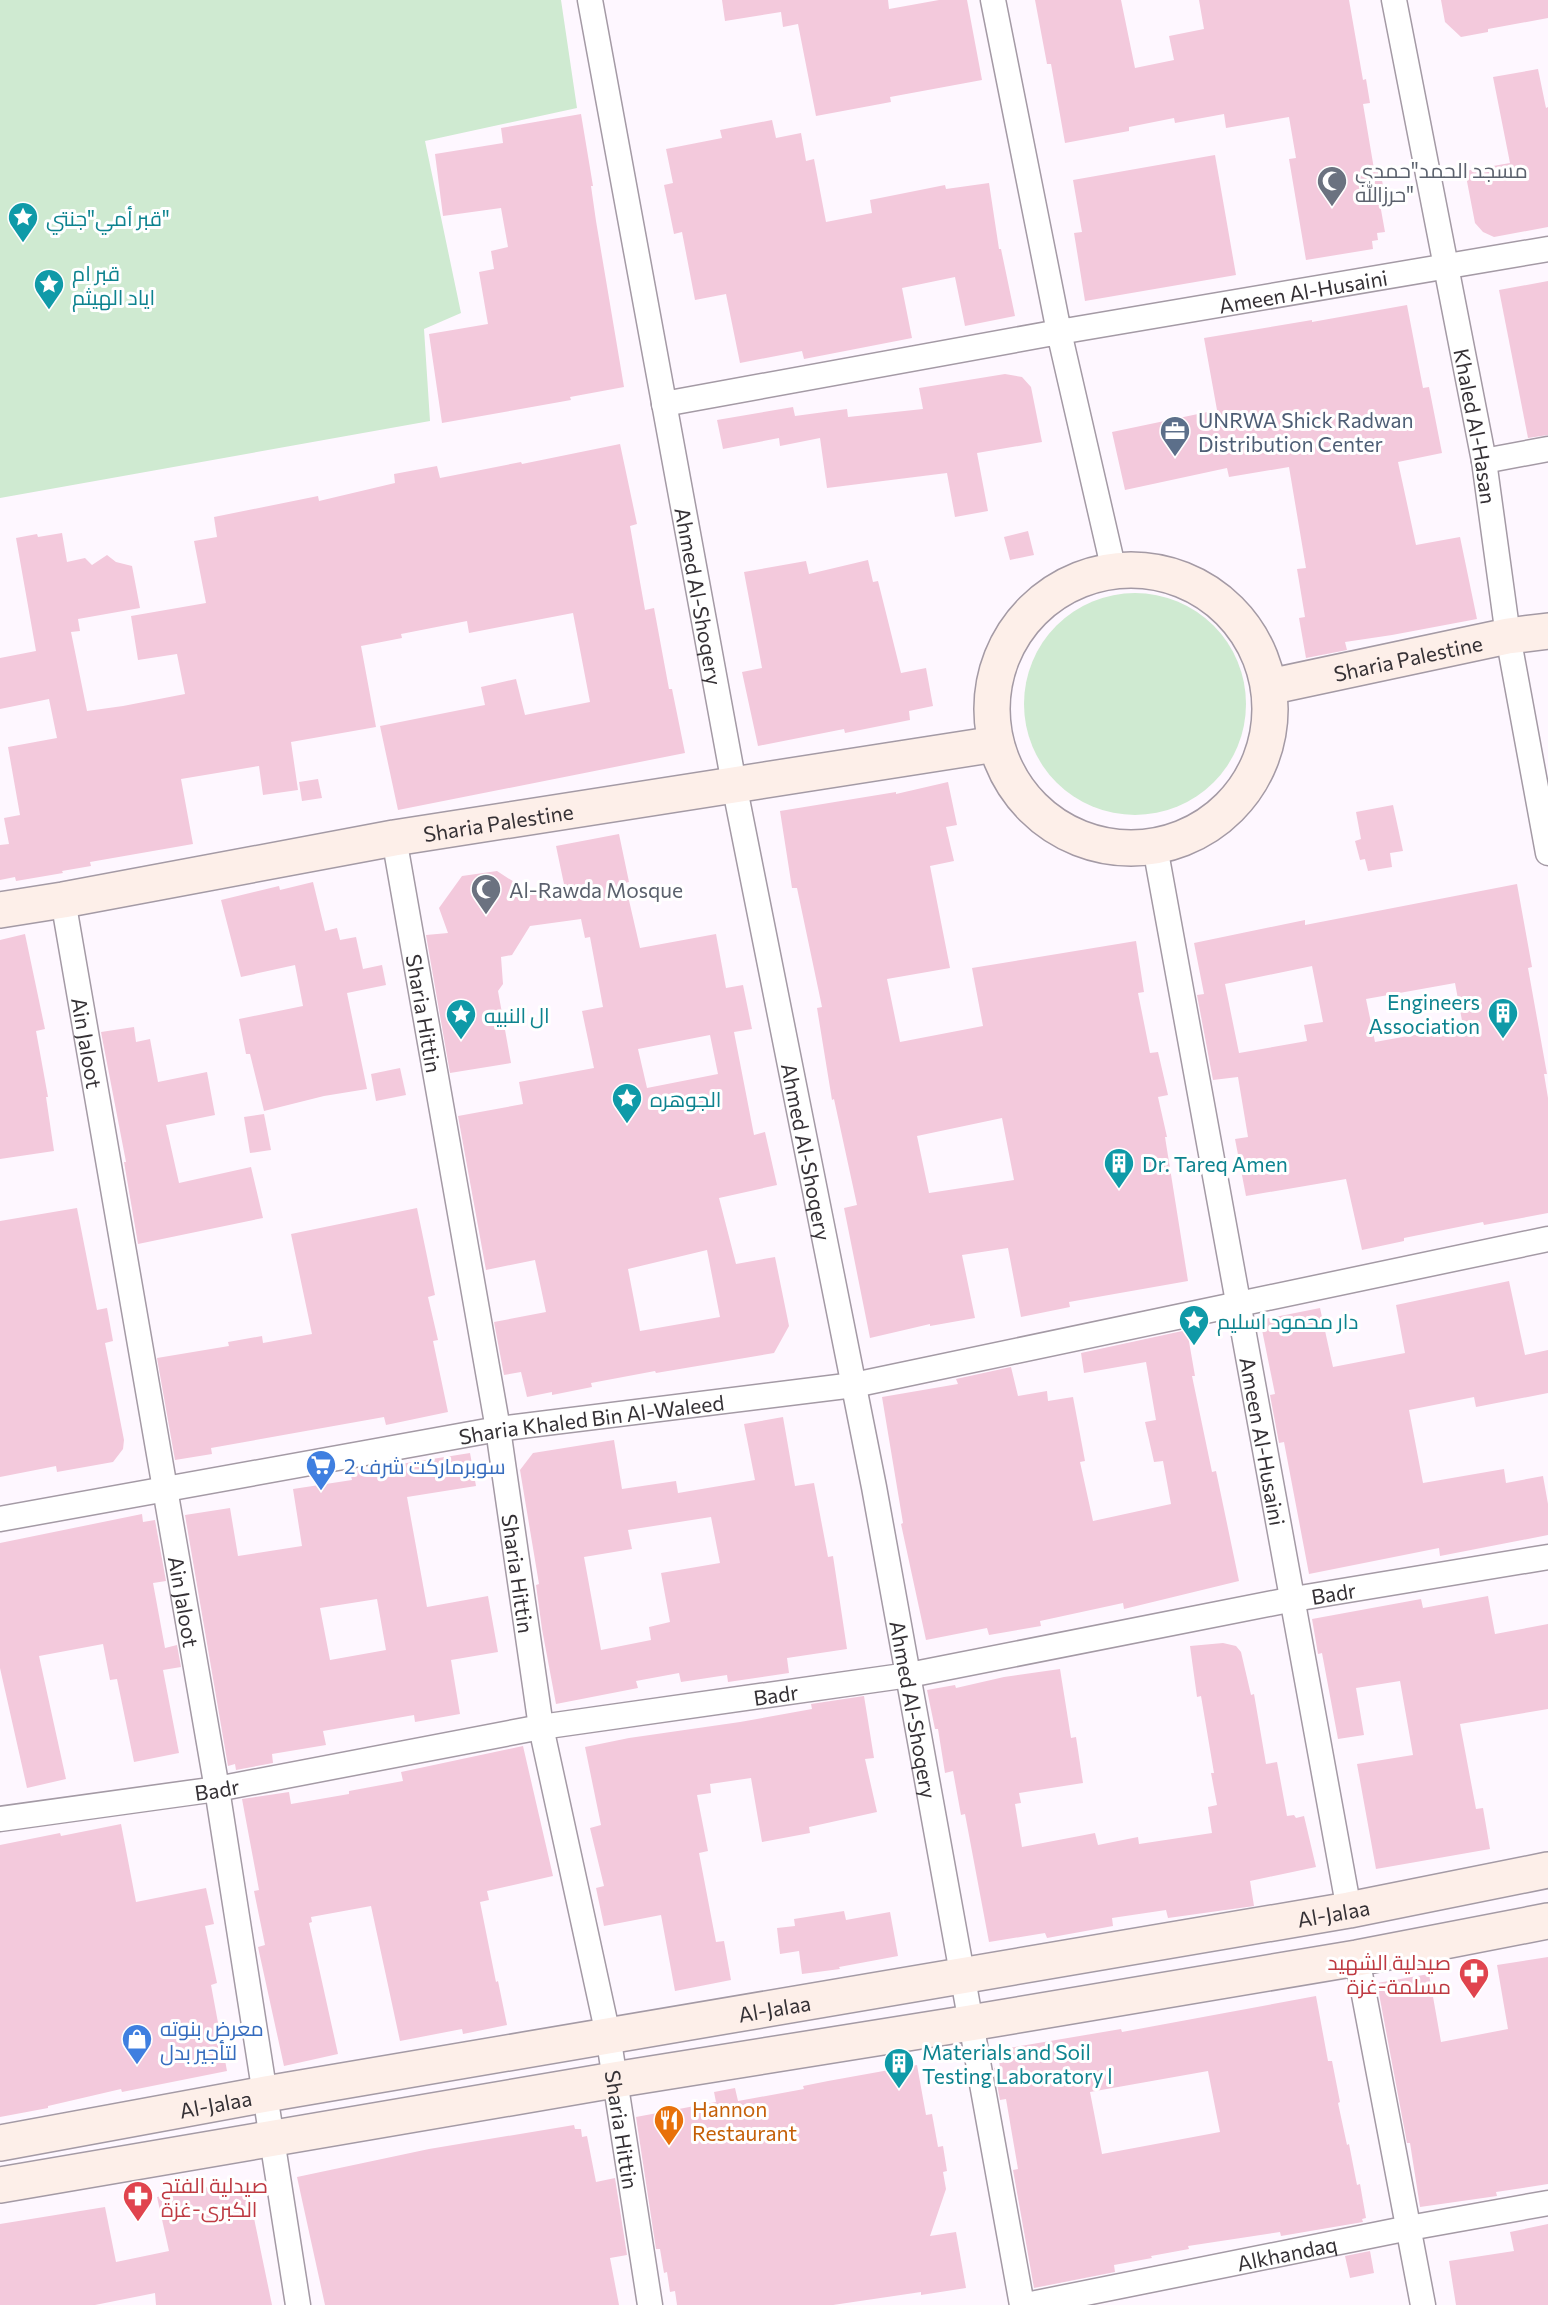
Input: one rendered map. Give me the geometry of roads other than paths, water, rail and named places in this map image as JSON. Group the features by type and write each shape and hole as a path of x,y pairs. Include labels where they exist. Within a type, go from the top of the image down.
{"main road":[{"path":"1137,570 1164,574 1181,579 1211,595 1247,632 1263,665 1269,687 1270,726 1257,769 1246,789 1231,807 1213,822 1175,842 1155,847 1116,848 1098,845 1051,823 1015,786 996,744 992,714 993,692 1005,649 1031,611 1049,596 1088,576 1137,570"},
{"name":"Sharia Palestine","path":"1269,687 1508,636 1548,631"},
{"name":"Sharia Palestine","path":"0,910 394,838 996,744"},
{"name":"Al-Jalaa","path":"0,2143 266,2094 1349,1910 1548,1870"},
{"path":"0,2185 614,2080 1357,1958 1548,1921"}],"street":[{"name":"Ahmed Al-Shoqery","path":"590,0 734,784 909,1675 970,2023 1024,2305"},
{"path":"993,0 1059,332 1114,571"},
{"name":"Khaled Al-Hasan","path":"1394,0 1484,461 1508,636 1548,849"},
{"name":"Ameen Al-Husaini","path":"664,404 1059,332 1548,250"},
{"path":"1484,461 1548,449"},
{"name":"Sharia Hittin","path":"394,838 498,1429 541,1727 608,2035 650,2305"},
{"name":"Ameen Al-Husaini","path":"1155,847 1349,1910"},
{"name":"Ain Jaloot","path":"63,900 217,1789 298,2305"},
{"name":"Sharia Khaled Bin Al-Waleed","path":"0,1519 498,1429 854,1385 1548,1239"},
{"name":"Badr","path":"0,1819 217,1789 541,1727 909,1675 1294,1599 1548,1557"},
{"path":"1357,1958 1423,2305"},
{"name":"Alkhandaq","path":"1024,2305 1548,2203"}],"place":[{"name":"مسجد الحمد\"حمدي حرزالله\"","path":"1332,208"},
{"name":"قبر أمي\"جنتي\"","path":"23,244"},
{"name":"قبر ام اياد الهيثم","path":"49,311"},
{"name":"UNRWA Shick Radwan Distribution Center","path":"1175,458"},
{"name":"Al-Rawda Mosque","path":"486,916"},
{"name":"Engineers Association","path":"1503,1040"},
{"name":"ال النبيه","path":"461,1041"},
{"name":"الجوهره","path":"627,1125"},
{"name":"Dr. Tareq Amen","path":"1119,1190"},
{"name":"دار محمود اسليم","path":"1194,1347"},
{"name":"سوبرماركت شرف 2","path":"321,1492"},
{"name":"صيدلية الشهيد مسلمة-غزة","path":"1474,2000"},
{"name":"معرض بنوته لتأجير بدل","path":"137,2066"},
{"name":"Materials and Soil Testing Laboratory l","path":"899,2090"},
{"name":"Hannon Restaurant","path":"669,2147"},
{"name":"صيدلية الفتح الكبرى-غزة","path":"138,2223"}]}
